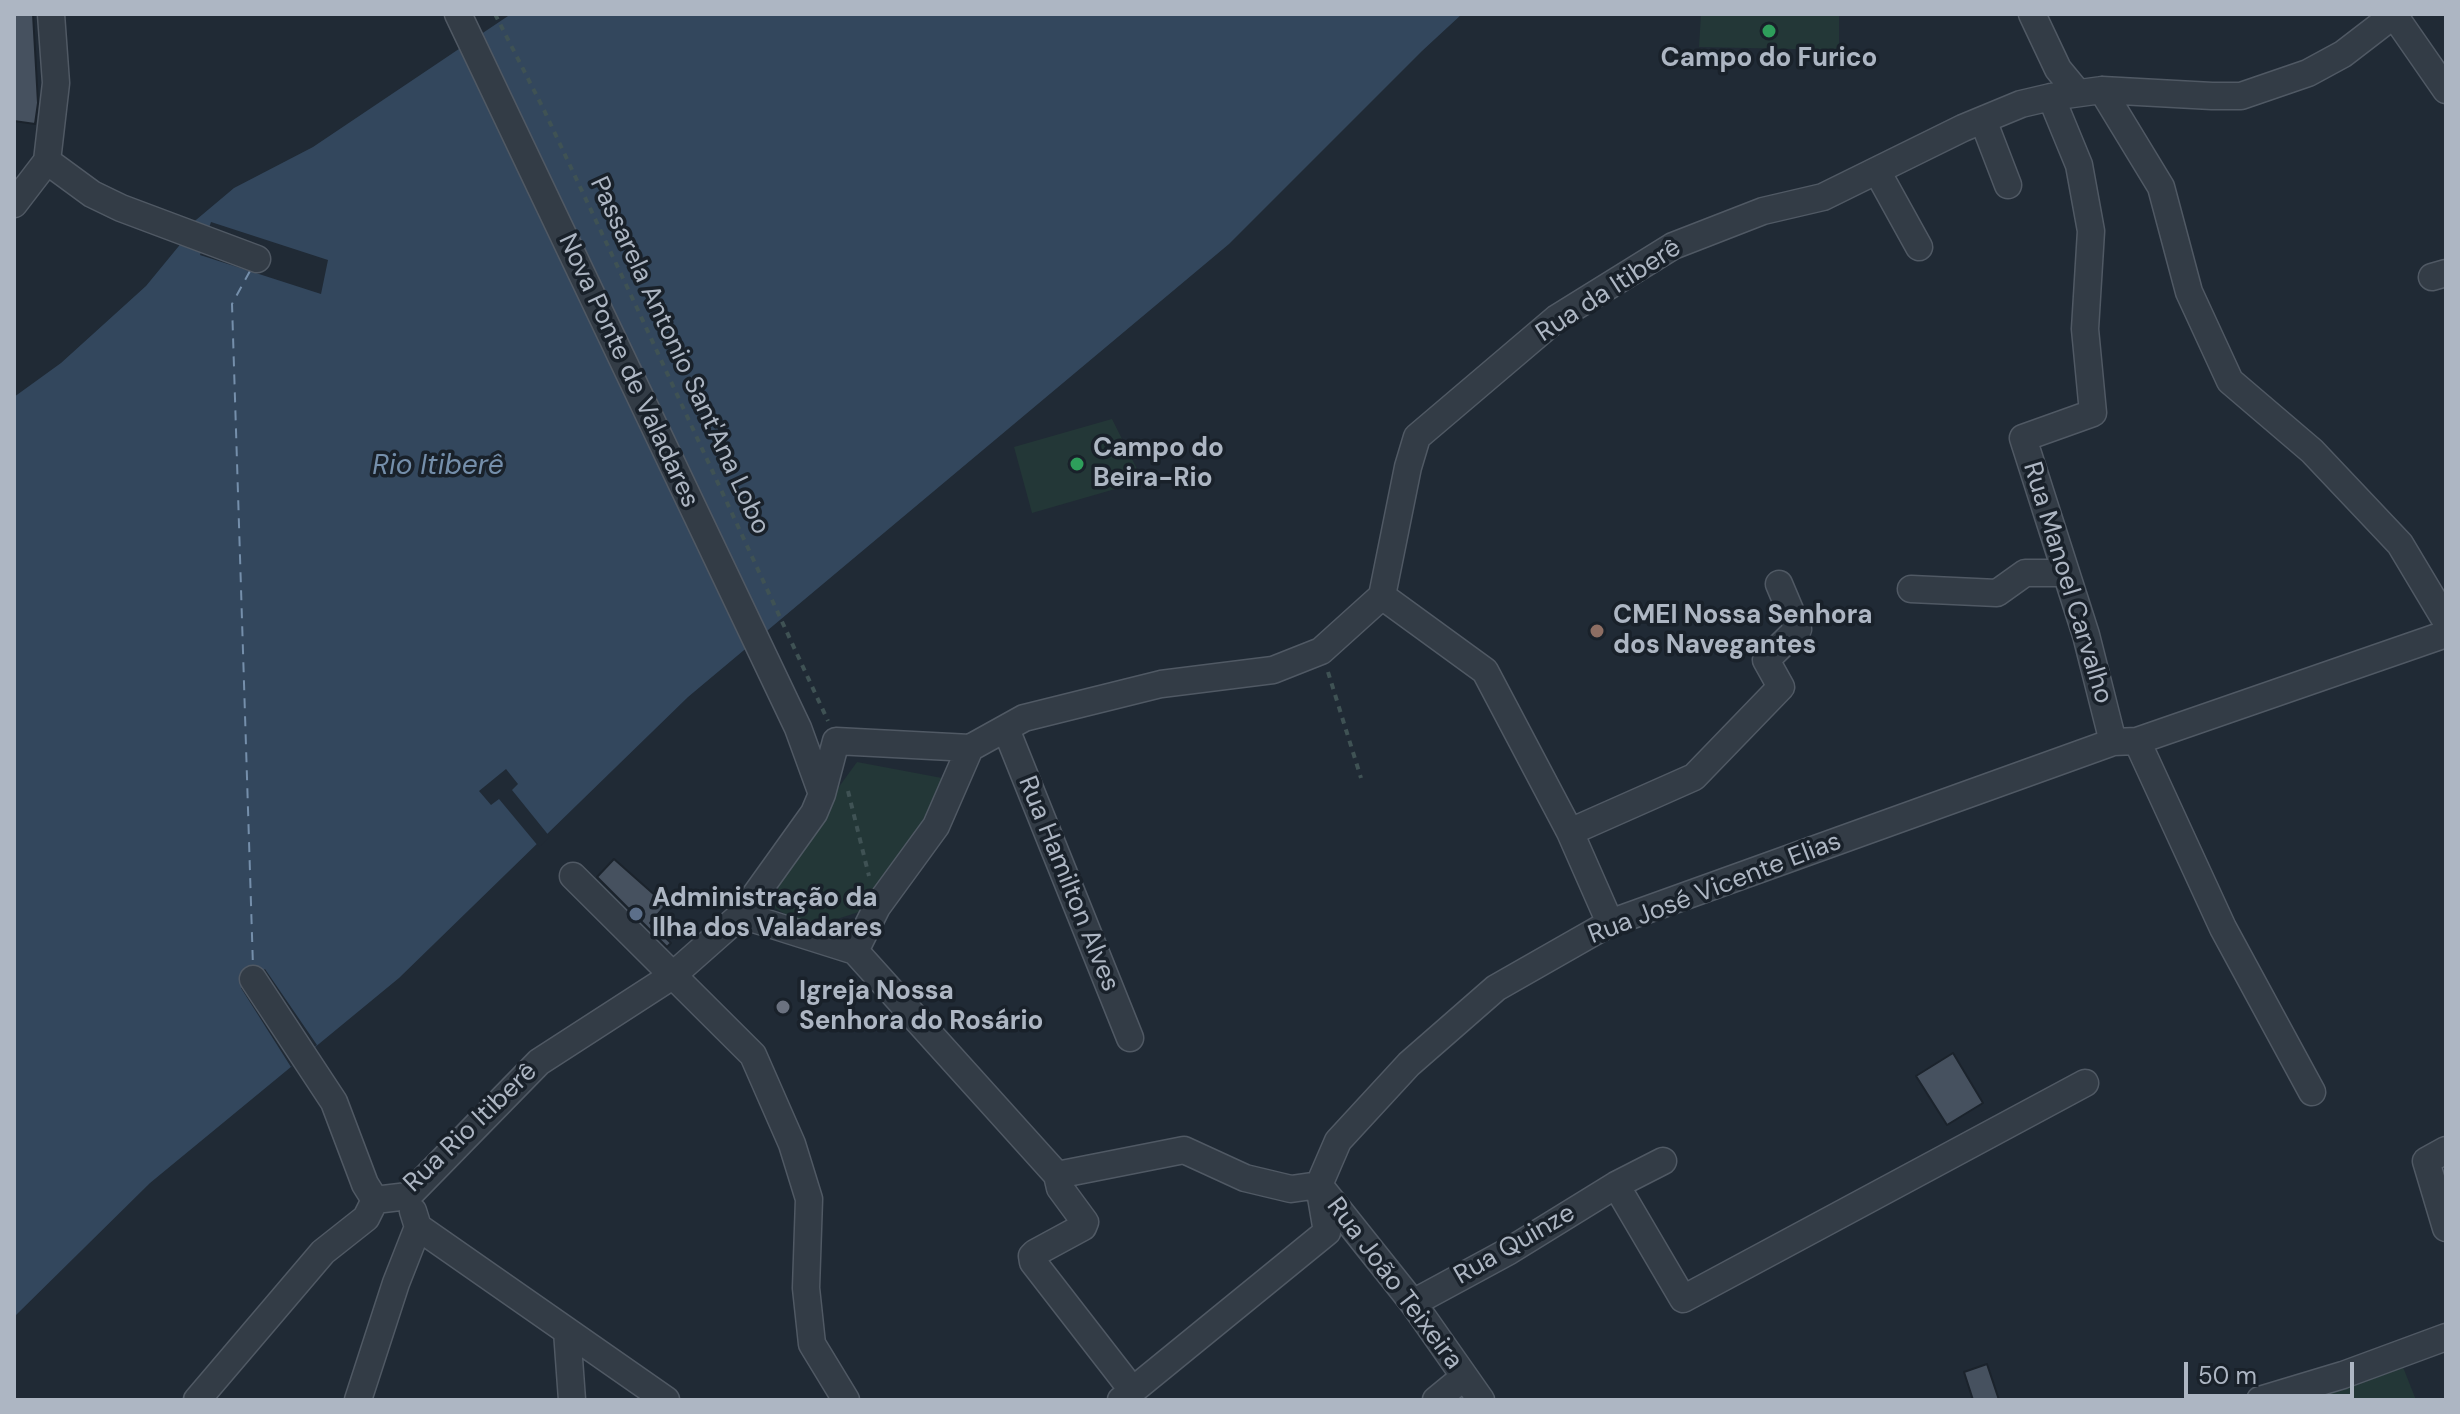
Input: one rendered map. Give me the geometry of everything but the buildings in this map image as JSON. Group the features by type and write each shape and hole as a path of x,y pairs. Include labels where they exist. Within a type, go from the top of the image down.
{"street":[{"path":"14,204 47,161 56,83 51,14"},
{"name":"Nova Ponte de Valadares","path":"458,14 798,728 835,790"},
{"path":"2032,14 2058,69 2161,187 2189,292 2230,381 2312,451 2400,544 2446,621"},
{"path":"2394,14 2446,90"},
{"name":"Rua da Itiberê","path":"1382,596 1417,437 1557,318 1673,246 1763,211 1823,197 2021,104 2076,93 2241,96 2308,73 2343,54 2394,14"},
{"name":"Rua Manoel Carvalho","path":"2076,93 2079,165 2091,231 2085,329 2093,413 2023,438 2086,635 2125,742 2312,1092"},
{"path":"1983,120 2008,185"},
{"path":"47,161 92,194 121,208 257,259"},
{"path":"1877,171 1919,247"},
{"path":"1911,589 1997,593 2025,573 2066,573"},
{"path":"1570,832 1694,777 1781,687 1766,660 1798,629 1779,584"},
{"path":"855,951 877,907 936,826 970,748 1024,718 1161,684 1273,670 1321,651 1382,596 1485,671 1570,832 1610,923"},
{"name":"Rua José Vicente Elias","path":"1319,1185 1338,1141 1409,1064 1496,988 1610,923 2125,742 2446,634"},
{"name":"Rua Hamilton Alves","path":"1006,729 1130,1038"},
{"name":"Rua Rio Itiberê","path":"197,1400 323,1252 366,1218 375,1200 408,1196 539,1062 672,976 741,915 814,813 835,790 836,741 970,748"},
{"path":"573,876 753,1055 792,1144 809,1199 806,1288 812,1344 846,1400"},
{"path":"741,915 855,951 1057,1175 1060,1188 1085,1222 1083,1227 1035,1253 1033,1262 1127,1396 1327,1232 1319,1185"},
{"path":"253,979 334,1102 365,1184 375,1200"},
{"path":"1616,1185 1683,1299 2085,1083"},
{"name":"Rua João Teixeira","path":"1057,1175 1184,1150 1245,1178 1291,1189 1319,1185 1413,1303 1481,1400"},
{"path":"2446,1150 2426,1161 2446,1228"},
{"name":"Rua Quinze","path":"1413,1303 1663,1161"},
{"path":"408,1196 418,1227 666,1400"},
{"path":"358,1400 396,1283 418,1227"},
{"path":"567,1331 572,1400"},
{"path":"2260,1400 2343,1375 2446,1337"},
{"path":"1436,1400 1464,1377"}],"path":[{"name":"Passarela Antonio Sant'Ana Lobo","path":"495,14 543,108 825,715"},
{"path":"1321,651 1361,778"},
{"path":"835,790 877,907"}],"green space":[{"name":"Campo do Furico","path":"1701,14 1839,14 1839,50 1699,47"},
{"name":"Campo do Beira-Rio","path":"1112,419 1143,481 1032,513 1014,447"},
{"path":"857,762 942,778 944,801 862,911 809,928 766,903 783,864"},
{"path":"2401,1362 2416,1400 2300,1400"}],"water":[{"name":"Rio Itiberê","path":"511,14 1462,14 1229,244 688,697 399,978 150,1183 14,1317 14,397 61,363 146,286 183,241 190,225 234,188 313,147"}],"pier":[{"path":"211,222 328,260 321,294 200,255"},
{"path":"506,769 518,784 512,790 550,837 539,847 499,799 491,805 479,791"},
{"path":"265,969 317,1045 291,1067 241,988"}],"ferry route":[{"path":"250,271 232,304 253,967"}],"place":[{"name":"Campo do Furico","path":"1769,31"},
{"name":"Campo do Beira-Rio","path":"1077,464"},
{"name":"CMEI Nossa Senhora dos Navegantes","path":"1597,631"},
{"name":"Administração da Ilha dos Valadares","path":"636,914"},
{"name":"Igreja Nossa Senhora do Rosário","path":"783,1007"}]}
